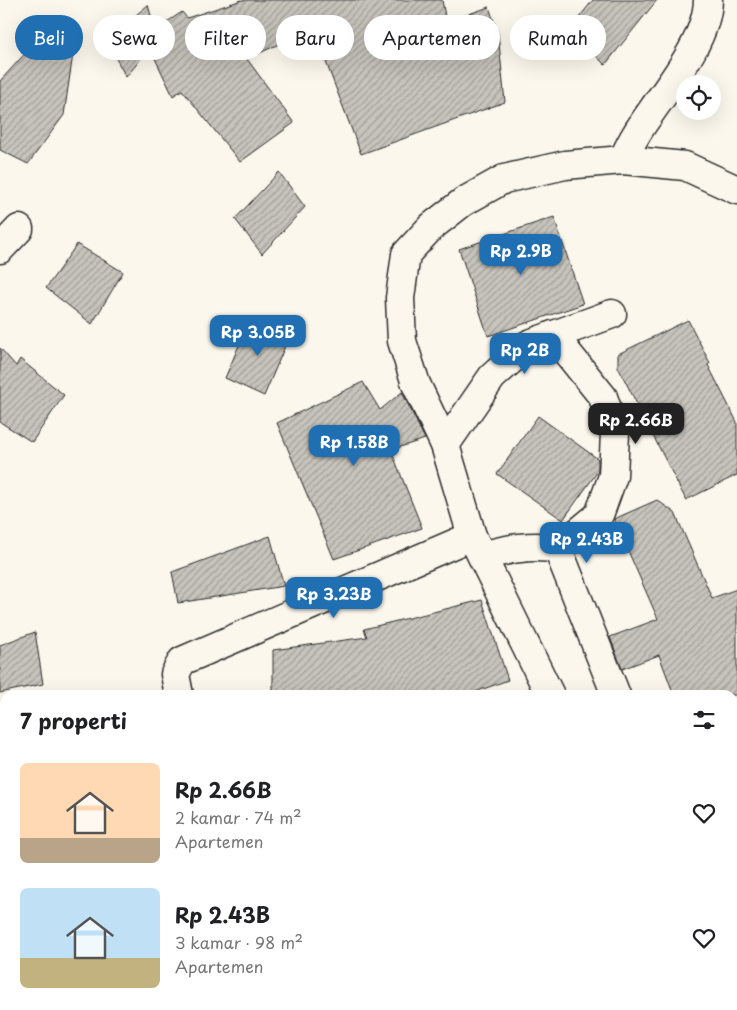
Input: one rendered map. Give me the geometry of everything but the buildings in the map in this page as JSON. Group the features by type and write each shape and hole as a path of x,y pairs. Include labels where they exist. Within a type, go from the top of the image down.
{"street":[{"path":"622,160 697,39 708,10 708,0"},
{"path":"548,690 477,546 445,445 416,384 402,341 400,298 406,254 431,227 463,202 504,180 565,165 622,160 685,166 737,190"},
{"path":"0,249 19,229"},
{"path":"445,445 492,377 529,344 612,314"},
{"path":"553,336 603,397 615,433 613,476 599,515 558,549"},
{"path":"178,690 176,674 182,661 477,546 512,548 542,546 558,549"},
{"path":"558,549 614,690"}]}
